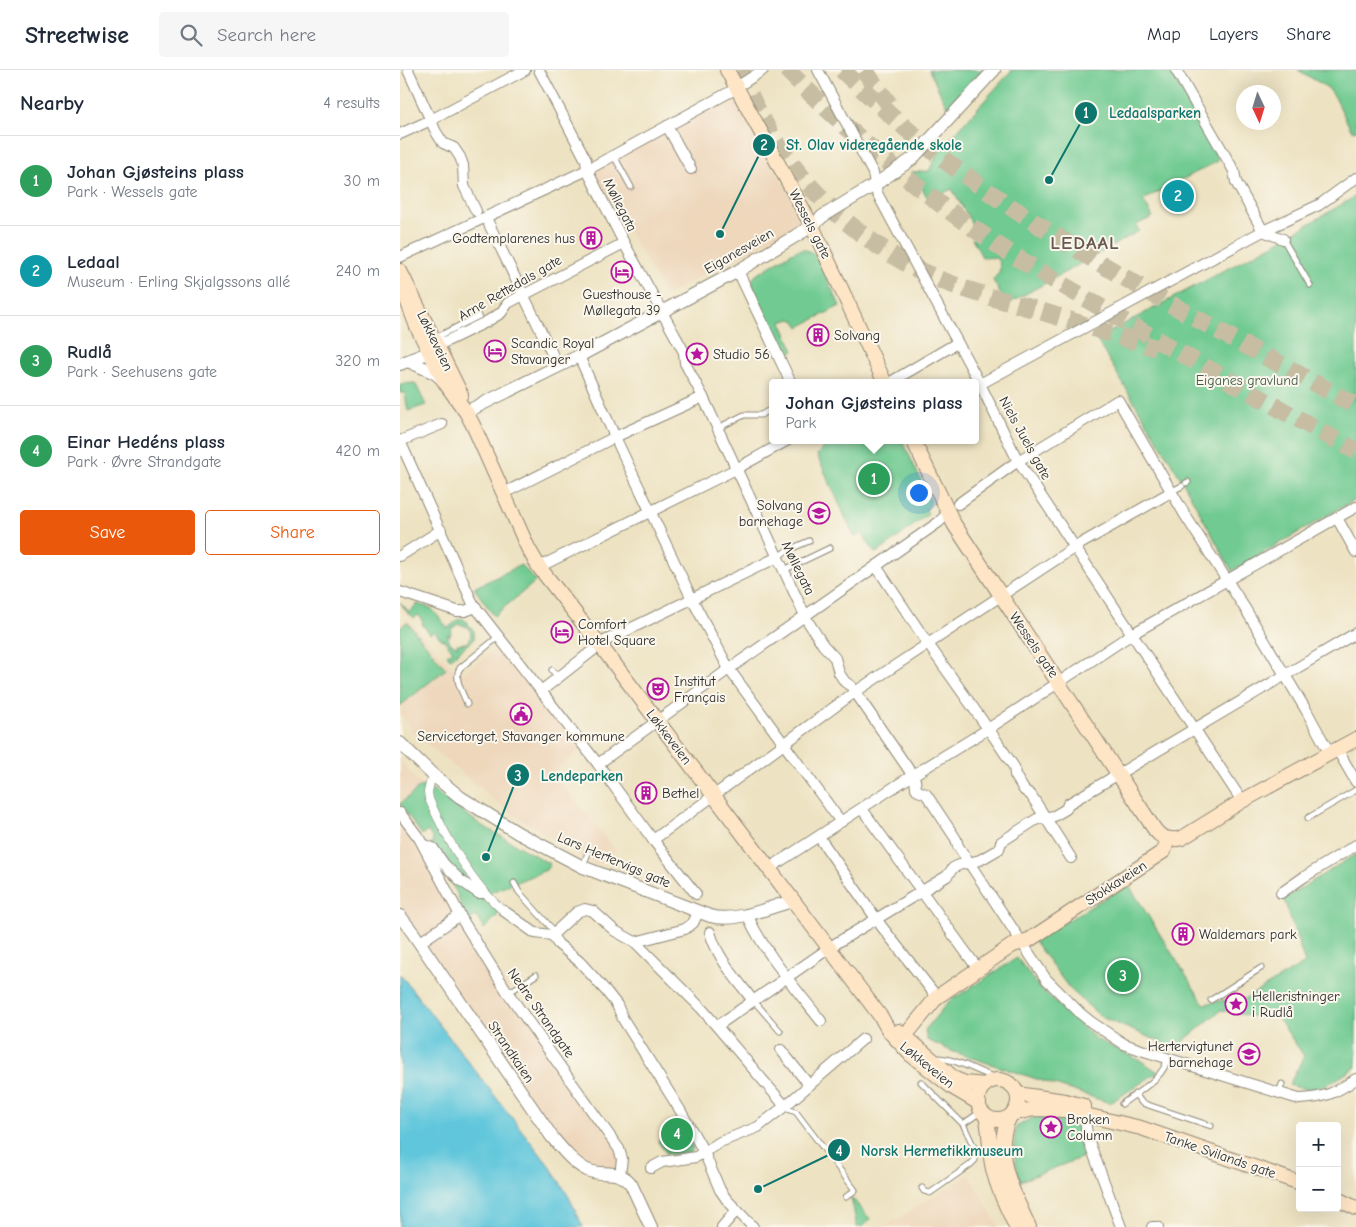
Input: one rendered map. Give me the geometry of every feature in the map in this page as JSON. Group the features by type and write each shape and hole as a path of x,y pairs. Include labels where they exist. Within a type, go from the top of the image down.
{"main road":[{"name":"Wessels gate","path":"727,70 740,85 812,226 884,379"},
{"name":"Løkkeveien","path":"400,271 444,381 466,412 528,548 539,567 829,948 883,1020 889,1031 911,1055 982,1110"},
{"name":"Løkkeveien","path":"400,281 411,312 462,395 466,412"},
{"name":"Wessels gate","path":"915,444 1001,596 1154,830 1160,836 1168,839"},
{"path":"1168,839 1177,840 1186,836 1242,801 1356,739"},
{"name":"Stokkaveien","path":"905,1036 937,998 1013,945 1029,940 1145,865 1164,851 1168,839"},
{"name":"Løkkeveien","path":"883,1020 896,1028 955,1079 964,1084 985,1085"},
{"path":"1016,1227 1000,1194 991,1159 989,1125 978,1096 985,1085 1002,1080 1014,1088 1018,1101 1016,1108 1004,1126 1001,1140 1002,1152 1009,1181 1029,1227"},
{"name":"Tanke Svilands gate","path":"1017,1094 1065,1101 1113,1114 1141,1128"},
{"name":"Tanke Svilands gate","path":"1011,1115 1034,1109 1064,1110 1141,1128 1296,1182"},
{"path":"982,1110 996,1119 1003,1119 1011,1115"},
{"path":"1341,1201 1356,1208"}],"street":[{"path":"408,70 443,143 454,148 460,156 463,165 464,186 476,211"},
{"path":"400,134 431,120 525,70"},
{"name":"Møllegata","path":"539,70 586,160 587,170 624,243 684,352 685,363 703,397 805,616 823,645 835,658 838,673 851,686 913,777 918,792 926,794 1020,942 1046,979 1081,1014 1124,1044 1168,1058 1281,1088 1300,1099 1318,1098 1330,1094 1356,1080"},
{"path":"400,257 587,170 740,85 763,70"},
{"name":"Niels Juels gate","path":"818,70 874,178 877,194 977,379"},
{"name":"Eiganesveien","path":"466,412 579,356 738,271 812,226 874,178 920,152 994,70"},
{"path":"1176,70 1234,172 1236,182 1263,231 1283,239"},
{"path":"667,126 691,169"},
{"path":"980,384 1263,231 1319,204 1356,178"},
{"path":"486,218 558,366"},
{"name":"Arne Rettedals gate","path":"403,360 431,346 445,342 482,319 500,313 508,303 624,243"},
{"path":"738,271 789,379"},
{"path":"896,379 957,343"},
{"path":"579,356 615,437 692,599 729,669 841,822"},
{"name":"Arne Rettedals gate","path":"403,360 435,373 444,381"},
{"name":"Niels Juels gate","path":"980,384 1018,461 1242,801"},
{"path":"504,493 615,437 703,397"},
{"path":"598,764 729,669 944,519 953,508 1018,461 1118,400 1171,492 1306,710 1333,752 1356,782"},
{"path":"442,424 400,441 476,607 498,637 513,650 541,691 696,894"},
{"path":"539,567 736,469 781,444"},
{"path":"653,840 855,692 1075,547 1171,492"},
{"path":"768,869 988,730 1132,634 1356,507"},
{"path":"1337,518 1356,552"},
{"path":"400,556 441,530"},
{"path":"541,691 555,674 600,645 778,557"},
{"path":"876,566 928,644 994,736 1014,767 1015,775 1024,790 1032,795 1071,858"},
{"path":"400,592 458,611 465,611 476,607"},
{"path":"717,1026 829,948 947,876 952,868 980,860 999,849 1001,842 1037,819 1054,816 1066,809 1068,804 1356,633"},
{"name":"Lars Hertervigs gate","path":"400,743 433,775 473,805 518,833 583,867 715,917 724,918 747,914 792,901"},
{"path":"430,783 428,794 433,808 461,859 484,893 535,934 554,934 576,912 585,909 593,912 615,931 635,942 717,1026 785,1106"},
{"path":"862,809 978,969"},
{"name":"Nedre Strandgate","path":"400,813 424,845 460,915 508,993 619,1149 622,1159 620,1175"},
{"path":"819,836 877,919 937,998"},
{"path":"424,845 433,848 444,864 460,880 478,893 484,893"},
{"path":"1280,893 1356,845"},
{"path":"635,942 686,929 691,925 699,911"},
{"path":"747,914 753,928 821,1021"},
{"path":"419,943 460,915"},
{"name":"Strandkaien","path":"400,916 558,1145 592,1172 608,1172 620,1175"},
{"path":"710,932 713,943 753,1001"},
{"path":"554,934 558,944 580,962 617,1005 623,1019 704,1152 720,1190 736,1211 747,1219 753,1227"},
{"path":"651,1168 662,1162 694,1158 720,1142 758,1127 863,1039"},
{"path":"781,1050 809,1085"},
{"path":"1086,1127 1088,1139 1121,1227"},
{"path":"620,1175 625,1177 631,1184 651,1227"},
{"path":"722,1227 736,1211"},
{"path":"1152,1227 1158,1227"}],"lane":[{"path":"613,156 631,187"},
{"path":"1283,239 1310,285"},
{"path":"717,428 744,416 761,415 769,410"},
{"path":"1171,492 1186,483"},
{"path":"778,557 786,551 809,541"},
{"path":"784,570 830,548"},
{"path":"467,704 457,672 498,637"},
{"path":"1308,818 1356,790"},
{"path":"583,867 588,853"},
{"path":"514,883 554,934"},
{"path":"1211,1000 1261,968"},
{"path":"508,993 536,975"},
{"path":"753,1001 780,1031"},
{"path":"930,1058 948,1059 1002,1080"},
{"path":"1122,1104 1160,1075 1167,1064 1168,1058"},
{"path":"921,1082 963,1124 975,1149 975,1160 970,1165 930,1193 922,1188"},
{"path":"1135,1094 1142,1103 1211,1126"},
{"path":"785,1106 796,1112 855,1190 846,1197"},
{"path":"963,1124 982,1110"}],"shaded area":[{"path":"735,94 804,222 666,295 593,171"},
{"path":"407,618 460,676 498,647 580,750 552,773 616,851 596,866 505,809 413,732 400,715 400,624"},
{"path":"400,759 421,786 400,804"},
{"path":"400,813 463,921 619,1149 620,1175 578,1164 400,916"},
{"path":"969,1175 999,1227 884,1227"}],"green space":[{"path":"929,70 983,70 947,107"},
{"path":"1012,70 1169,70 1215,148 1218,161 1143,200 1153,217 1136,225 1139,231 1006,305 993,280 1000,269 998,261 996,258 982,257 972,239 978,237 977,233 952,189 929,200 912,172 929,171 939,151"},
{"path":"1298,70 1356,70 1356,131 1351,130 1335,97 1328,88"},
{"name":"Eiganes gravlund","path":"1356,196 1356,499 1232,571 1184,484 1096,339 1283,239"},
{"path":"804,249 815,254 840,306 799,327 791,319 781,322 794,351 784,355 755,293 752,280 756,275 795,251"},
{"path":"415,383 426,405 408,411 405,393 400,393 400,384"},
{"path":"824,444 904,444 931,502 926,510 928,514 883,549 875,553 862,533 855,537 853,534 817,455 825,446"},
{"path":"521,565 536,581 494,616 474,588"},
{"path":"400,602 409,612 417,604 431,608 448,628 459,619 464,619 474,631 474,639 450,659 447,655 453,651 443,639 434,631 430,634 418,615 414,618 411,614 409,615","holes":["459,624 468,627 471,636 466,643 457,644 458,647 450,643 447,634 450,636 452,628"]},
{"path":"407,622 446,669 400,706 400,628"},
{"path":"421,786 437,793 481,825 550,864 546,870 492,892 485,901 500,913 484,929 476,916 468,921 457,893 430,850 433,839 428,831 422,835 400,804"},
{"path":"1356,854 1356,1067 1332,1082 1317,1088 1299,1088 1289,1085 1304,1056 1275,1014 1250,1016 1221,1010 1175,1048 1101,1017 1069,988 1034,941 1128,884 1204,1004 1241,997 1243,1000 1305,963 1284,899"},
{"path":"1017,958 1038,986 1096,1039 1143,1062 1158,1072 1110,1103 954,1052 927,1040 925,1030 948,1002"},
{"path":"1036,1116 1069,1120 1079,1129 1083,1157 1020,1181 1014,1141 1016,1127"},
{"path":"680,1127 693,1148 690,1153 667,1154 658,1141"},
{"path":"851,1197 871,1220 861,1227 857,1227"}],"water":[{"path":"400,974 551,1168 569,1197 583,1227 400,1227"}],"tunnel":[{"path":"740,70 753,102 789,161 811,188 862,235 891,254 935,278 1156,348"},
{"path":"787,70 836,118 888,163 943,206 999,246 1134,326 1356,451"},
{"path":"842,70 930,149 1009,206 1156,296 1356,406"},
{"path":"864,70 889,104"}],"place":[{"name":"Ledaalsparken","path":"1049,180"},
{"name":"Ledaal","path":"1178,196"},
{"name":"St. Olav videregående skole","path":"720,234"},
{"name":"Godtemplarenes hus","path":"591,238"},
{"name":"Guesthouse - Møllegata 39","path":"622,272"},
{"name":"Solvang","path":"818,335"},
{"name":"Scandic Royal Stavanger","path":"495,351"},
{"name":"Studio 56","path":"697,354"},
{"name":"Johan Gjøsteins plass","path":"874,479"},
{"name":"Solvang barnehage","path":"819,513"},
{"name":"Comfort Hotel Square","path":"562,632"},
{"name":"Institut Français","path":"658,689"},
{"name":"Servicetorget, Stavanger kommune","path":"521,714"},
{"name":"Bethel","path":"646,793"},
{"name":"Lendeparken","path":"486,857"},
{"name":"Waldemars park","path":"1183,934"},
{"name":"Rudlå","path":"1123,976"},
{"name":"Helleristninger i Rudlå","path":"1236,1004"},
{"name":"Hertervigtunet barnehage","path":"1249,1054"},
{"name":"Broken Column","path":"1051,1127"},
{"name":"Einar Hedéns plass","path":"677,1134"},
{"name":"Norsk Hermetikkmuseum","path":"758,1189"}],"district":[{"name":"LEDAAL","path":"1085,243"}]}
